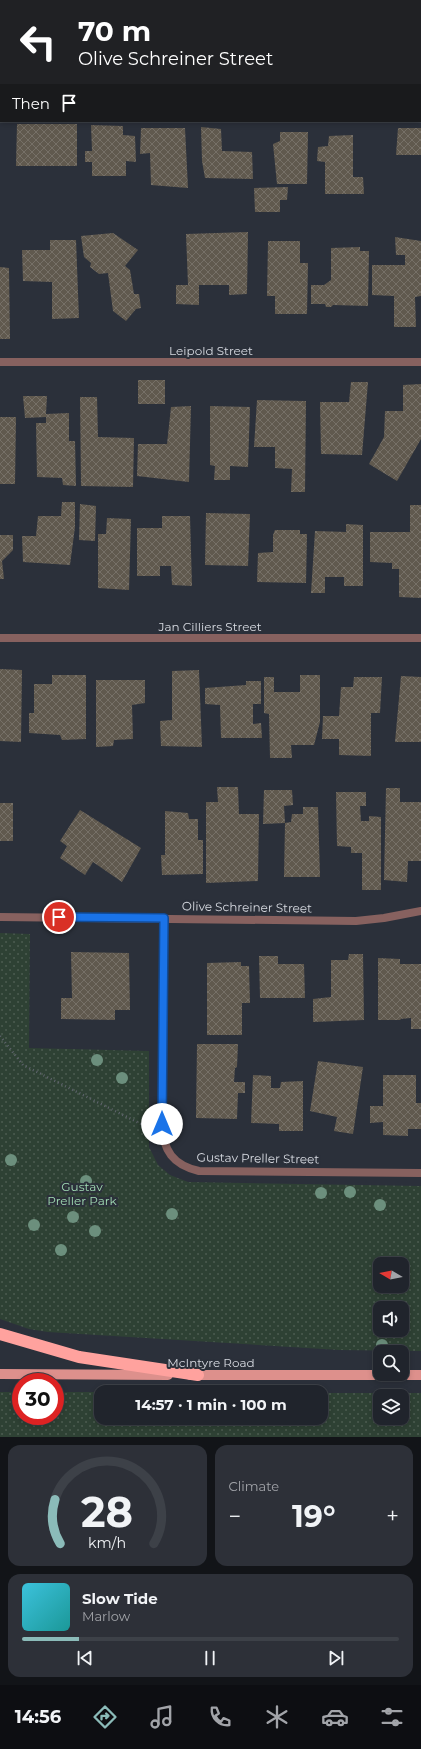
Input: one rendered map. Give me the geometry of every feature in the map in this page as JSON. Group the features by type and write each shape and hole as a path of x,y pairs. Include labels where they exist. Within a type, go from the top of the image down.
{"highway":[{"path":"0,1334 79,1358 198,1375"}],"main road":[{"name":"McIntyre Road","path":"0,1374 421,1375"}],"street":[{"name":"Leipold Street","path":"0,362 421,362"},
{"name":"Jan Cilliers Street","path":"0,638 421,638"},
{"name":"Olive Schreiner Street","path":"0,917 356,921 384,918 421,911"},
{"name":"Gustav Preller Street","path":"164,918 162,1134 164,1144 174,1160 189,1169 199,1171 421,1173"}],"path":[{"path":"0,1036 23,1065 162,1134"}],"green space":[{"name":"Gustav Preller Park","path":"0,933 30,934 29,1048 149,1051 149,1147 158,1165 170,1175 188,1182 421,1186 421,1351 409,1351 409,1345 373,1345 373,1350 339,1350 48,1332 29,1329 0,1319"},
{"path":"0,1392 12,1392 12,1425 64,1425 64,1392 94,1392 94,1425 328,1425 328,1393 373,1393 373,1425 409,1425 409,1393 421,1393 421,1437 0,1437"}],"building":[{"path":"17,124 77,124 77,166 16,166"},
{"path":"91,125 123,126 123,135 135,136 136,162 126,161 126,176 92,176 92,162 85,162 85,151 92,151"},
{"path":"201,127 221,129 222,151 252,152 253,179 205,178 202,161"},
{"path":"141,128 185,128 188,188 151,185 150,153 140,154"},
{"path":"398,128 421,128 421,155 396,155"},
{"path":"280,132 308,132 307,184 277,184 273,144 280,141"},
{"path":"353,135 353,177 363,177 364,194 325,194 325,162 317,161 318,147 328,146 329,136"},
{"path":"288,187 287,200 280,200 280,212 255,212 254,188"},
{"path":"248,232 247,294 229,295 229,285 199,285 199,305 176,304 176,285 188,285 186,234"},
{"path":"113,233 138,250 125,266 130,270 134,294 139,294 141,308 136,309 126,321 113,311 108,273 99,274 90,267 91,263 84,257 81,236"},
{"path":"395,237 421,241 421,296 415,297 416,327 394,327 394,296 372,295 372,265 405,265 405,255 396,255"},
{"path":"50,240 76,240 79,318 52,319 52,282 23,281 22,250 50,250"},
{"path":"268,241 300,241 300,263 308,263 307,314 275,314 275,296 267,296"},
{"path":"360,247 360,251 369,251 368,306 333,305 331,307 326,307 325,304 311,304 311,285 324,285 331,280 331,248"},
{"path":"0,267 9,268 10,339 0,339"},
{"path":"138,380 165,380 165,404 138,404"},
{"path":"351,382 368,382 362,455 321,454 320,402 349,402"},
{"path":"421,384 421,439 397,481 369,464 384,437 385,411 403,411 403,385"},
{"path":"23,396 47,396 46,414 69,413 69,441 75,441 76,486 63,485 62,478 37,477 36,423 46,423 46,417 25,418"},
{"path":"80,397 97,397 98,437 134,438 133,487 81,486"},
{"path":"257,400 306,401 305,492 291,492 292,469 275,468 275,447 254,447"},
{"path":"191,406 189,482 137,476 138,444 167,444 171,407"},
{"path":"210,406 250,407 248,467 230,466 230,480 214,480 215,466 210,465"},
{"path":"0,417 16,417 15,484 0,484"},
{"path":"62,502 75,502 75,527 70,565 23,562 22,536 36,536 38,516 61,516"},
{"path":"80,504 96,506 95,541 79,540"},
{"path":"410,505 421,505 421,598 399,597 399,569 392,569 392,563 370,562 370,532 410,532"},
{"path":"206,513 250,514 248,566 205,565"},
{"path":"162,516 190,516 192,586 172,585 171,566 160,566 160,576 137,576 137,528 162,528"},
{"path":"107,518 131,519 129,590 98,588 98,534 106,534"},
{"path":"346,524 363,525 363,586 344,586 344,577 325,577 325,593 311,593 315,531 346,532"},
{"path":"275,530 300,530 300,534 307,534 306,583 257,582 258,553 273,552 273,535"},
{"path":"0,535 13,535 13,550 2,561 4,579 0,579"},
{"path":"0,669 22,670 21,742 0,741"},
{"path":"199,670 202,747 161,746 160,721 172,720 172,671"},
{"path":"52,675 86,675 86,739 62,740 60,735 29,733 29,713 34,713 34,684 52,684"},
{"path":"300,675 320,675 320,722 314,745 291,745 292,758 270,758 269,714 264,713 264,677 274,677 274,692 300,692"},
{"path":"401,676 421,677 421,742 395,742"},
{"path":"354,677 382,677 380,713 371,713 371,756 339,755 339,739 322,739 323,716 339,716 341,687 353,687"},
{"path":"96,680 145,680 145,703 132,705 133,739 114,740 113,746 96,747"},
{"path":"246,681 261,681 261,704 253,704 253,724 261,723 262,738 221,738 220,705 205,704 205,688 246,685"},
{"path":"217,787 238,787 239,814 259,814 258,881 206,883 206,802 218,802"},
{"path":"386,788 400,788 400,802 421,802 421,861 408,861 407,882 384,880"},
{"path":"264,790 292,790 293,805 284,806 285,823 263,824"},
{"path":"336,792 366,792 366,806 360,806 361,821 369,821 369,816 381,817 381,890 362,890 362,853 351,853 351,847 337,846"},
{"path":"0,803 13,803 13,841 0,841"},
{"path":"303,807 318,807 320,877 284,877 285,823 291,822 292,814 303,814"},
{"path":"80,810 141,848 122,882 93,862 85,875 60,858 67,846 60,841"},
{"path":"165,811 188,813 189,819 198,819 198,840 203,840 203,874 162,875 161,855 165,855"},
{"path":"71,952 129,953 130,1010 115,1010 115,1020 61,1019 61,998 72,998"},
{"path":"349,954 363,954 364,1020 313,1022 313,999 331,997 331,960 348,960"},
{"path":"259,956 278,956 278,964 304,964 305,998 260,998"},
{"path":"378,958 400,959 400,964 421,964 421,1029 411,1029 411,1018 400,1019 401,1020 378,1020"},
{"path":"241,962 241,966 249,966 250,1003 242,1003 242,1035 207,1035 207,963"},
{"path":"197,1044 238,1044 237,1067 235,1068 234,1082 245,1082 245,1093 238,1093 237,1119 196,1118"},
{"path":"318,1061 363,1067 353,1134 334,1131 337,1117 310,1111"},
{"path":"253,1075 271,1076 271,1088 280,1088 281,1082 303,1081 303,1131 279,1131 279,1124 251,1123"},
{"path":"383,1075 416,1075 416,1103 421,1103 421,1129 408,1129 408,1136 383,1135 383,1122 370,1123 370,1106 383,1106"}],"route":[{"path":"59,917 164,918 162,1124"}]}
